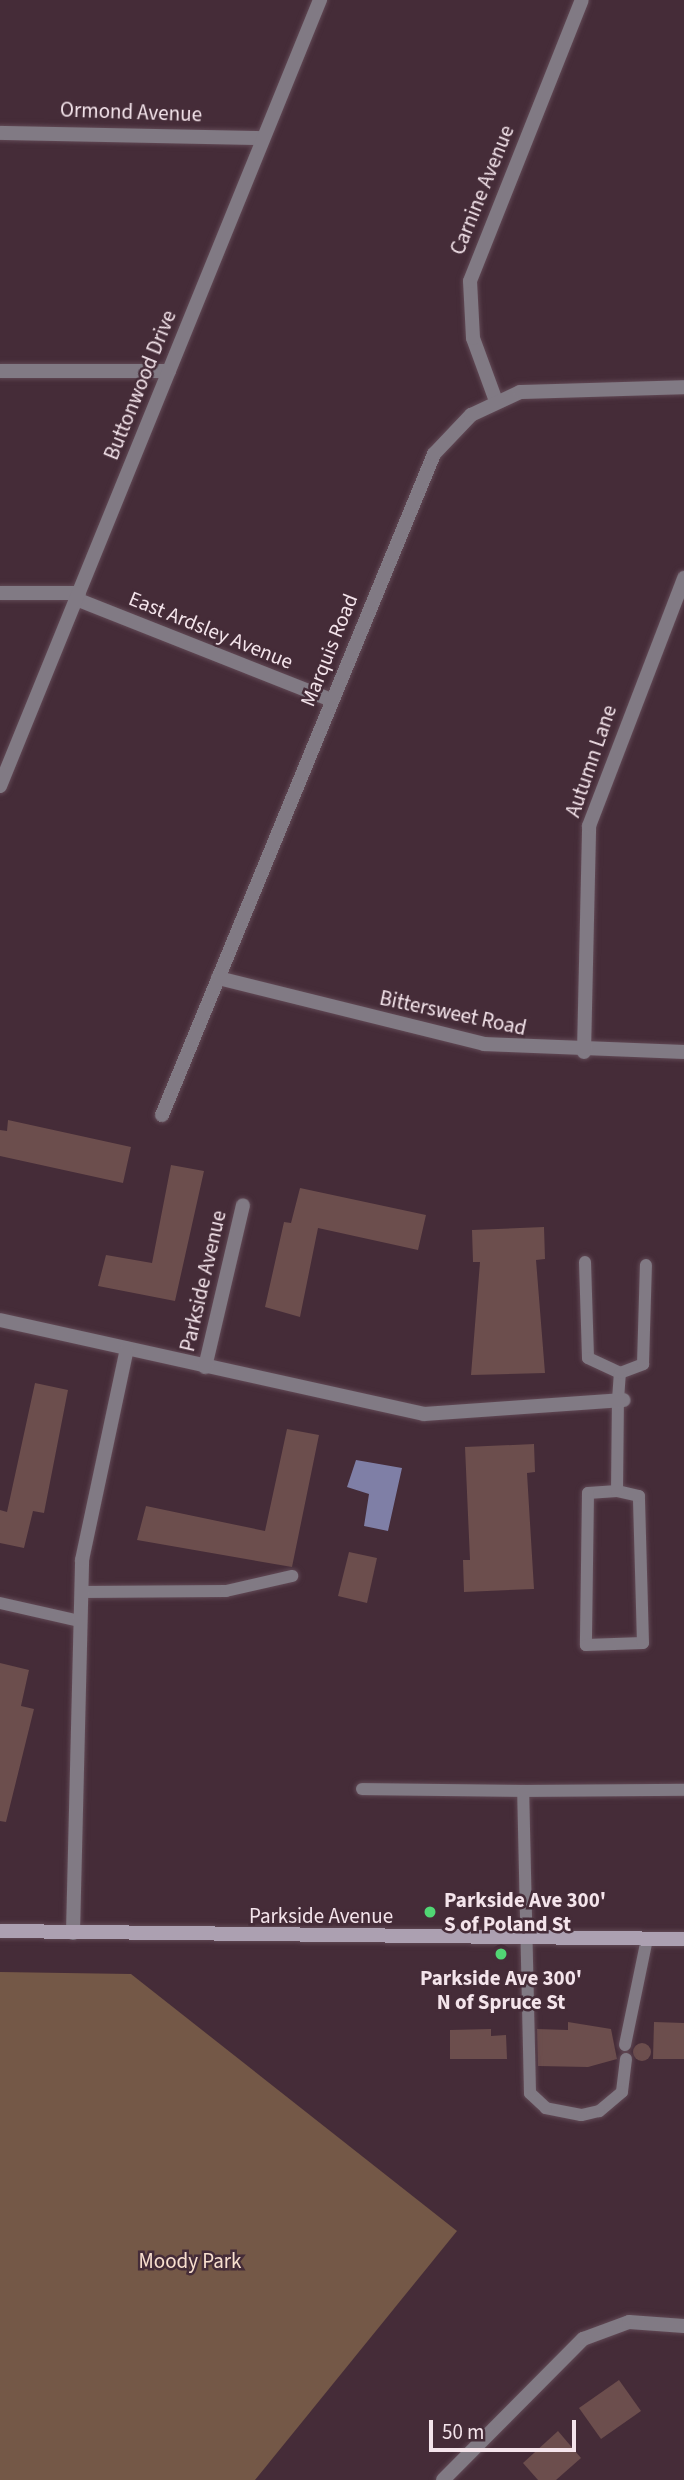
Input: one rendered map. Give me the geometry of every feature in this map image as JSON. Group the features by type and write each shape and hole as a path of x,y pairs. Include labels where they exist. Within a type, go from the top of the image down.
{"main road":[{"name":"Parkside Avenue","path":"0,1931 684,1939"}],"street":[{"name":"Buttonwood Drive","path":"0,786 261,138 320,0"},
{"name":"Carnine Avenue","path":"496,401 473,338 470,281 582,0"},
{"name":"Ormond Avenue","path":"0,133 261,138"},
{"path":"0,370 169,371"},
{"name":"Marquis Road","path":"162,1115 427,465 451,433 496,401 549,387 684,387"},
{"name":"Autumn Lane","path":"584,1052 589,826 684,578"},
{"path":"0,593 78,596"},
{"name":"East Ardsley Avenue","path":"78,596 331,700"},
{"name":"Bittersweet Road","path":"218,978 484,1044 584,1052 684,1052"},
{"name":"Parkside Avenue","path":"205,1367 243,1205"},
{"path":"0,1320 424,1414 621,1400"},
{"path":"73,1933 81,1592 89,1509 127,1349"},
{"path":"443,2480 583,2339 629,2322 684,2326"}],"lane":[{"path":"585,1262 588,1358 620,1373 643,1364 646,1265"},
{"path":"617,1492 620,1373"},
{"path":"617,1492 639,1496 643,1643 586,1645 587,1493 617,1492"},
{"path":"81,1592 226,1591 292,1576"},
{"path":"0,1603 80,1621"},
{"path":"362,1789 684,1790"},
{"path":"523,1791 530,2093 546,2108 581,2115 613,2102 626,2073 626,2059"},
{"path":"625,2045 647,1939"}],"green space":[{"name":"Moody Park","path":"0,1972 131,1974 457,2231 255,2480 0,2480"}],"water":[{"path":"356,1460 402,1468 388,1531 364,1526 369,1494 347,1487"}],"building":[{"path":"8,1120 131,1147 123,1183 0,1156 0,1130 7,1131"},
{"path":"171,1165 204,1171 175,1301 98,1286 106,1255 152,1263"},
{"path":"300,1188 426,1215 418,1250 318,1228 300,1317 265,1307 284,1222 291,1223"},
{"path":"544,1227 545,1259 536,1260 545,1373 471,1375 480,1262 473,1262 472,1230"},
{"path":"35,1383 68,1390 44,1513 33,1511 24,1548 0,1543 0,1510 7,1512"},
{"path":"287,1429 319,1435 292,1567 137,1540 146,1506 265,1531"},
{"path":"534,1444 535,1472 527,1473 534,1589 464,1592 463,1560 470,1560 465,1447"},
{"path":"349,1552 377,1558 367,1603 338,1596"},
{"path":"0,1663 29,1670 21,1706 34,1709 6,1822 0,1821"},
{"path":"568,2022 611,2029 617,2059 588,2067 538,2066 537,2029 568,2030"},
{"path":"654,2022 684,2023 684,2059 653,2059"},
{"path":"491,2029 491,2036 506,2035 507,2059 450,2059 450,2030"},
{"path":"642,2043 648,2046 651,2052 648,2058 642,2061 636,2058 633,2052 636,2046"},
{"path":"619,2380 641,2411 601,2439 579,2408"},
{"path":"558,2431 581,2458 556,2480 538,2480 523,2463"}],"place":[{"name":"Parkside Ave 300' S of Poland St","path":"430,1912"},
{"name":"Parkside Ave 300' N of Spruce St","path":"501,1954"}]}
